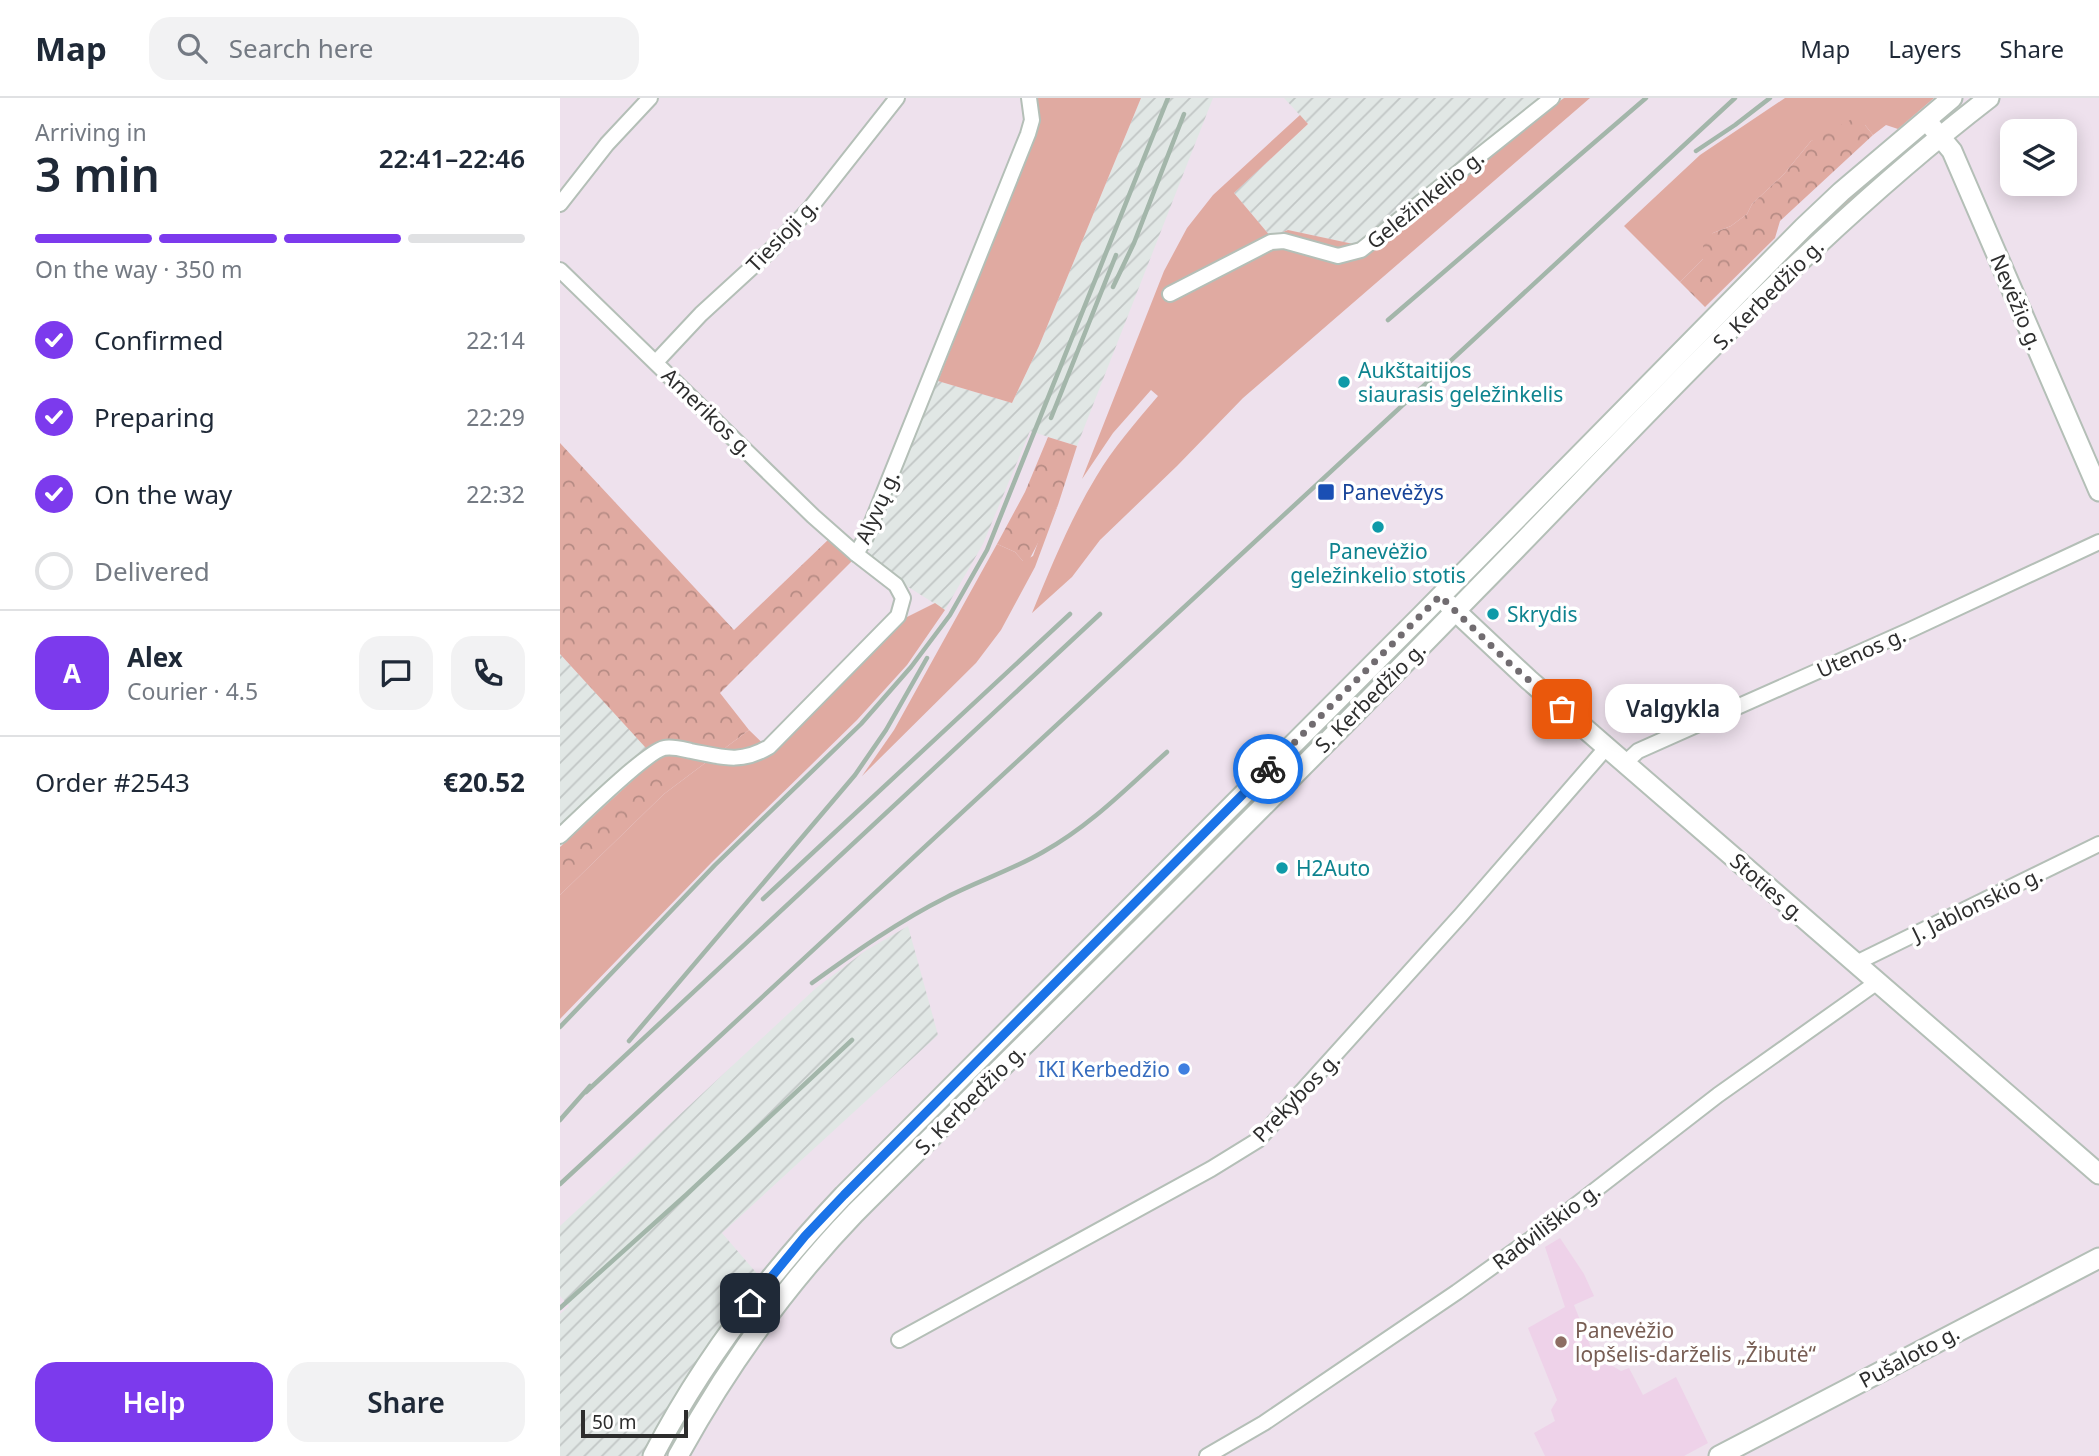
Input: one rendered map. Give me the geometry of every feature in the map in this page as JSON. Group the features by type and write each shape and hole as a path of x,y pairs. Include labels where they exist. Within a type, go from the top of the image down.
{"main road":[{"name":"S. Kerbedžio g.","path":"653,1456 721,1342 764,1284 844,1195 1804,227 1952,98"},
{"name":"S. Kerbedžio g.","path":"678,1456 733,1363 783,1294 818,1252 1456,611 1793,267 1940,136 1989,98"},
{"name":"Nevėžio g.","path":"1926,119 1952,151 2099,491"},
{"name":"Stoties g.","path":"1440,596 1508,662 2099,1174"},
{"path":"1166,871 1182,886"},
{"path":"1012,1026 1028,1042"},
{"path":"2090,1266 2099,1249"},
{"name":"Pušaloto g.","path":"1719,1456 2090,1266"}],"street":[{"path":"560,204 607,144 650,98"},
{"name":"Tiesioji g.","path":"656,362 701,314 772,249 811,207 897,98"},
{"name":"Alyvų g.","path":"560,836 632,771 662,748 675,747 729,758 752,757 769,747 898,616 903,598 897,585 856,554 866,537 921,403 1028,134 1032,120 1030,98"},
{"name":"Geležinkelio g.","path":"1170,294 1271,242 1284,241 1338,256 1361,250 1552,98"},
{"name":"Amerikos g.","path":"560,270 813,516 856,554"},
{"name":"Utenos g.","path":"1625,763 1638,751 1908,631 2099,542"},
{"name":"Prekybos g.","path":"899,1340 1211,1169 1258,1140 1461,915 1606,747"},
{"name":"J. Jablonskio g.","path":"1854,964 2099,844"},
{"name":"Radviliškio g.","path":"1207,1456 1265,1423 1457,1292 1545,1229 1718,1095 1877,982"}],"shaded area":[{"path":"1141,98 1213,98 1077,446 1030,431 983,544 945,610 897,580 871,558 868,547 871,537 938,381 1012,403 1039,346"},
{"path":"1284,98 1564,98 1358,245 1288,230 1271,237 1234,193 1308,124"},
{"path":"560,654 657,759 560,847"},
{"path":"908,926 938,1035 722,1233 760,1277 722,1326 684,1385 645,1456 560,1456 560,1314 569,1306 560,1296 560,1226 816,988 865,951"},
{"name":"Panevėžio lopšelis-darželis „Žibutė“","path":"1560,1238 1584,1274 1594,1296 1574,1305 1594,1355 1621,1371 1629,1368 1643,1395 1676,1377 1708,1443 1684,1456 1545,1456 1534,1433 1555,1421 1551,1410 1557,1400 1528,1328 1565,1307 1545,1247"}],"green space":[{"path":"1037,98 1141,98 1039,346 1012,403 938,381 1034,139"},
{"path":"1564,98 1590,98 1243,398 1100,540 1072,577 1032,613 1069,527 1096,477 1117,445 1158,396 1151,390 1113,433 1082,479 1164,271 1187,228 1213,195 1300,115 1308,124 1234,193 1271,237 1288,230 1358,245"},
{"path":"1785,98 1934,98 1898,129 1886,125 1873,135 1865,125 1811,141 1784,174 1752,204 1747,214 1731,226 1713,233 1703,259 1680,282 1624,226 1700,155"},
{"path":"1852,119 1865,125 1873,135 1780,221 1775,238 1705,307 1680,282 1703,259 1703,246 1713,233 1731,226 1747,214 1752,204 1784,174 1811,141"},
{"path":"1901,149 1907,155 1472,584 1467,579 1781,258"},
{"path":"1048,437 1077,446 1058,505 1028,562 1023,561 1015,552 997,544 1025,492"},
{"path":"560,443 734,630 830,538 854,559 720,693 749,730 664,794 560,895 560,847 656,759 560,654"},
{"path":"1058,505 1035,567 1001,630 976,663 862,776 894,730 997,544 1015,552 1023,561 1033,556 1041,534"},
{"path":"935,603 945,610 907,665 857,720 712,862 560,1019 560,895 664,794 749,730 773,753 903,619"},
{"path":"1424,623 1429,627 1184,873 1179,869"},
{"path":"1166,882 1170,887 1029,1028 1025,1027 1025,1024"},
{"path":"1012,1038 1015,1041 833,1227 678,1440 671,1439 742,1327 839,1211"}],"railway":[{"path":"560,1027 715,865 861,724 911,667 950,615 987,550 1168,98"},
{"path":"1388,320 1646,98"},
{"path":"560,1184 1735,98"},
{"path":"1696,151 1770,98"},
{"path":"1113,287 1134,243 1184,114"},
{"path":"1051,418 1116,255"},
{"path":"763,899 1070,614"},
{"path":"586,1092 1100,614"},
{"path":"629,1041 855,775 886,730 927,658"},
{"path":"812,983 861,948 929,906 1060,842 1108,806 1167,752"},
{"path":"560,1308 852,1040"},
{"path":"560,1120 590,1086"}],"way so far":[{"path":"1268,769 1440,596 1508,662 1562,709"}],"place":[{"name":"Aukštaitijos siaurasis geležinkelis","path":"1344,382"},
{"name":"Panevėžys","path":"1326,492"},
{"name":"Panevėžio geležinkelio stotis","path":"1378,527"},
{"name":"Skrydis","path":"1493,614"},
{"name":"Valgykla","path":"1562,709"},
{"name":"H2Auto","path":"1282,868"},
{"name":"IKI Kerbedžio","path":"1184,1069"},
{"name":"Panevėžio lopšelis-darželis „Žibutė“","path":"1561,1342"}],"route":[{"path":"750,1303 805,1236 844,1195 1268,769"}]}
